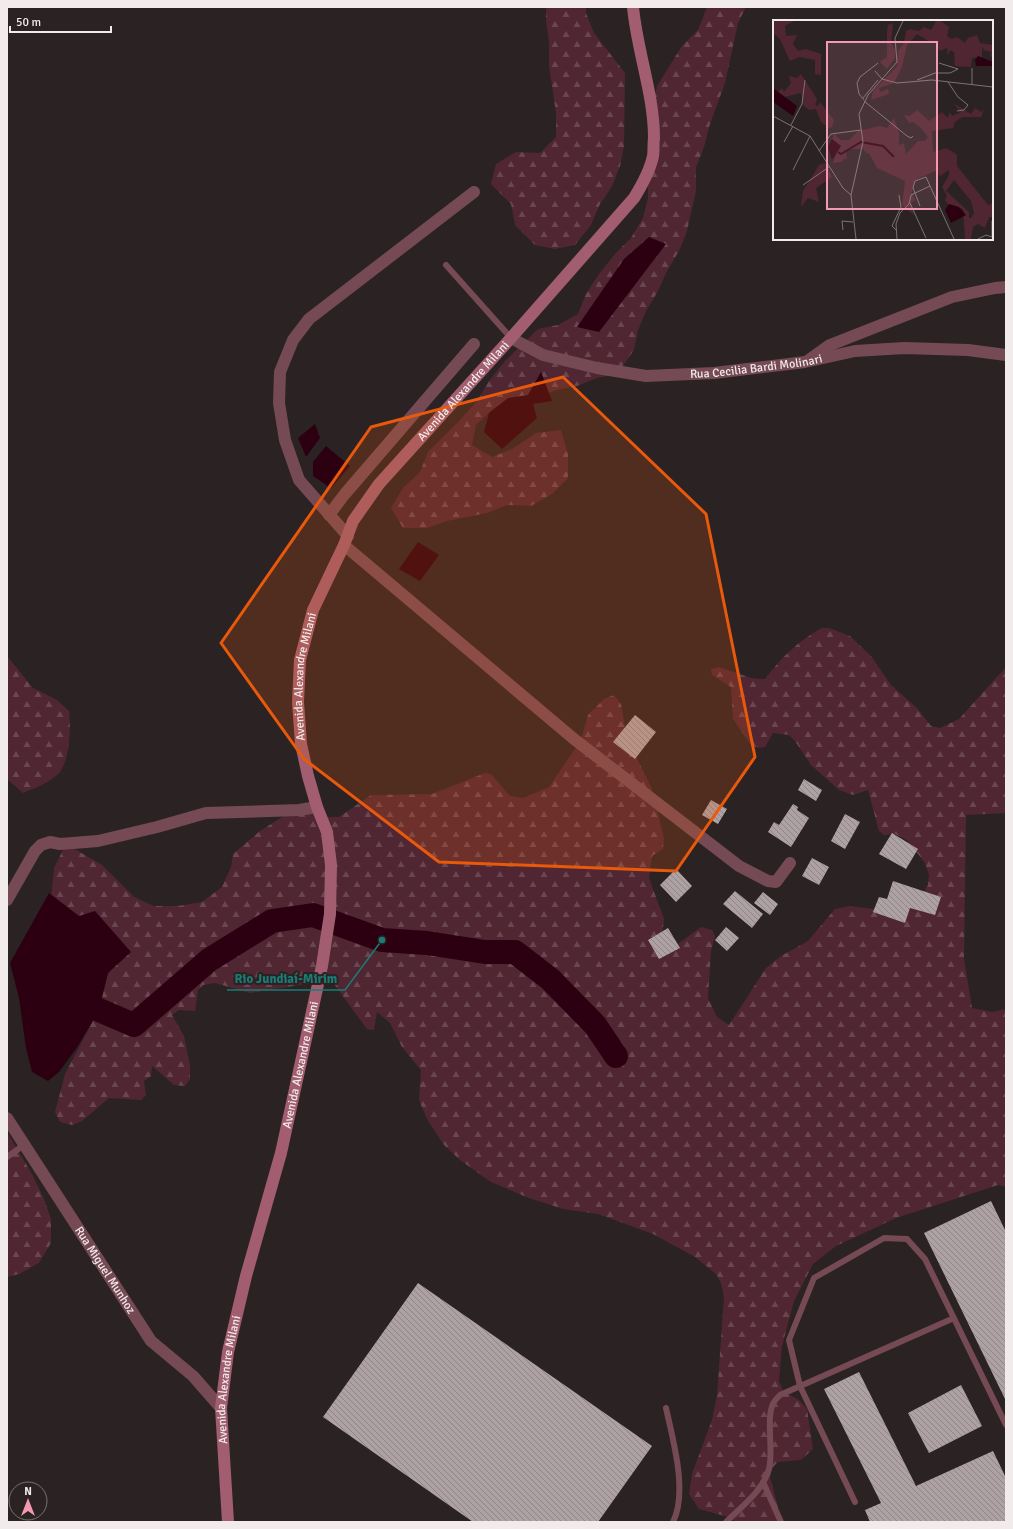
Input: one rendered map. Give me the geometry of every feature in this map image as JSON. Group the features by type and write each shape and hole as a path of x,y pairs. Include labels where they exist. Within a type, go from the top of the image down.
{"street":[{"name":"Avenida Alexandre Milani","path":"228,1522 221,1408 228,1352 246,1276 281,1153 322,966 330,914 331,865 327,832 317,807 308,776 301,744 298,702 300,660 313,610 346,540 353,520 379,484 511,338 634,198 645,180 653,156 654,130 651,105 635,30 633,7"},
{"path":"474,192 309,319 294,340 280,372 279,403 285,440 299,480 329,515 346,540 574,739 739,866 768,881 776,882 790,862"},
{"path":"805,362 830,345 952,297 1006,287"},
{"name":"Rua Cecilia Bardi Molinari","path":"511,338 543,355 596,368 646,376 714,373 805,362 855,351 904,348 968,350 1006,355"},
{"path":"329,515 344,495 474,344"},
{"path":"7,900 35,851 41,845 50,842 60,844 98,841 157,827 206,813 300,810 317,807"},
{"name":"Rua Miguel Munhoz","path":"7,1118 151,1341 193,1376 221,1408"}],"lane":[{"path":"446,265 511,338"},
{"path":"7,1157 24,1145"},
{"path":"855,1502 800,1386 789,1340 814,1278 884,1238 907,1239 925,1259 1006,1425"},
{"path":"726,1522 759,1490 769,1470 771,1449 770,1413 774,1402 780,1395 954,1318"},
{"path":"666,1408 680,1477 678,1513 673,1522"},
{"path":"763,1482 781,1522"}],"highlighted area":[{"path":"563,377 706,514 755,757 676,871 439,862 304,759 221,643 371,427"}],"green space":[{"path":"546,7 586,7 586,13 594,33 625,73 624,146 620,166 612,186 599,206 591,225 575,245 555,249 535,245 515,225 511,204 491,184 496,164 516,152 540,153 556,137 556,113 549,65 549,41"},
{"path":"707,7 746,7 738,23 725,83 696,167 696,191 687,231 679,251 646,311 638,330 634,350 617,374 597,378 577,386 557,390 537,397 513,397 493,409 476,425 472,445 492,457 512,449 536,433 561,430 568,454 568,478 552,494 531,506 507,505 487,513 447,521 427,528 403,528 391,508 403,488 420,472 428,452 477,401 489,381 505,361 538,329 558,325 578,314 586,294 599,274 615,254 631,238 643,218 648,198 648,126 657,86 682,46 698,30"},
{"path":"822,628 829,628 850,636 871,656 891,685 917,708 931,726 940,728 959,719 1006,667 1006,813 966,815 964,959 972,1008 992,1012 1006,1009 1006,1187 998,1185 896,1218 836,1246 813,1264 794,1301 782,1346 779,1381 783,1391 799,1400 807,1409 813,1449 801,1460 778,1462 772,1468 770,1477 782,1522 735,1522 732,1518 699,1509 689,1494 692,1474 712,1420 717,1396 724,1297 721,1283 716,1274 695,1257 653,1234 598,1214 563,1209 529,1198 491,1182 460,1160 444,1145 427,1119 419,1100 421,1070 402,1047 390,1023 377,1012 374,1030 367,1029 331,980 250,993 215,983 203,985 198,990 195,1011 179,1010 172,1015 184,1036 190,1065 190,1079 185,1086 174,1085 152,1066 151,1076 144,1081 146,1095 141,1100 109,1098 82,1121 72,1125 60,1122 55,1112 65,1074 95,1017 112,961 80,916 55,905 51,900 54,868 66,844 102,865 134,897 154,906 178,906 202,902 222,887 231,867 233,854 260,831 287,814 306,811 327,817 339,817 371,795 432,794 485,773 491,774 510,796 523,798 549,787 581,740 588,715 604,699 614,695 621,704 627,738 652,789 664,838 663,849 652,856 649,878 664,919 661,943 671,949 701,927 712,930 715,936 711,951 708,998 717,1017 729,1025 766,968 781,956 808,941 835,909 850,906 880,910 922,894 928,885 929,875 925,863 907,840 895,834 884,835 879,831 868,790 853,795 839,790 811,765 795,741 789,735 773,733 765,747 758,748 751,745 733,719 731,687 712,675 711,669 719,667 751,678 765,679 791,650 805,638"},
{"path":"7,656 33,688 57,700 69,711 69,744 62,769 58,774 42,785 23,793 7,779"},
{"path":"7,1132 32,1174 44,1199 51,1219 51,1243 39,1263 19,1274 7,1277"}],"shaded area":[{"path":"649,237 666,244 599,332 577,327 624,259"},
{"path":"541,372 552,401 533,404 537,418 502,449 484,432 489,413 508,398 528,395"},
{"path":"315,424 320,438 306,457 298,438"},
{"path":"326,446 350,466 331,488 313,476 313,462"},
{"path":"418,542 439,555 420,581 399,569"},
{"path":"49,893 79,916 95,911 131,952 108,973 99,1010 78,1046 59,1072 48,1081 32,1072 26,1048 19,998 10,963"}],"building":[{"path":"635,715 656,732 635,759 613,742"},
{"path":"804,779 822,790 816,801 798,790"},
{"path":"711,800 727,809 718,824 702,815"},
{"path":"793,804 798,807 797,810 809,818 791,847 768,832 774,822 779,825"},
{"path":"845,814 860,822 845,849 831,841"},
{"path":"892,833 918,849 906,869 879,854"},
{"path":"812,858 829,867 819,885 802,876"},
{"path":"676,869 692,886 676,902 660,885"},
{"path":"893,881 941,897 935,915 910,908 905,923 873,912 879,897 887,899"},
{"path":"735,891 763,914 752,928 723,904"},
{"path":"763,892 778,904 770,915 754,903"},
{"path":"726,927 739,938 727,951 715,940"},
{"path":"668,928 680,948 659,959 648,940"},
{"path":"991,1201 1006,1232 1006,1401 924,1233"},
{"path":"418,1283 652,1446 598,1522 473,1522 323,1417"},
{"path":"859,1372 916,1486 993,1451 1006,1478 1006,1522 870,1522 865,1510 881,1503 824,1389"},
{"path":"961,1385 982,1426 929,1453 908,1413"}],"waterway":[{"path":"99,1010 134,1025 209,960 272,921 313,915 382,940 427,943 485,952 515,952 550,979 595,1025 616,1056"}],"place":[{"name":"Rio Jundiaí-Mirim","path":"382,940"}]}
